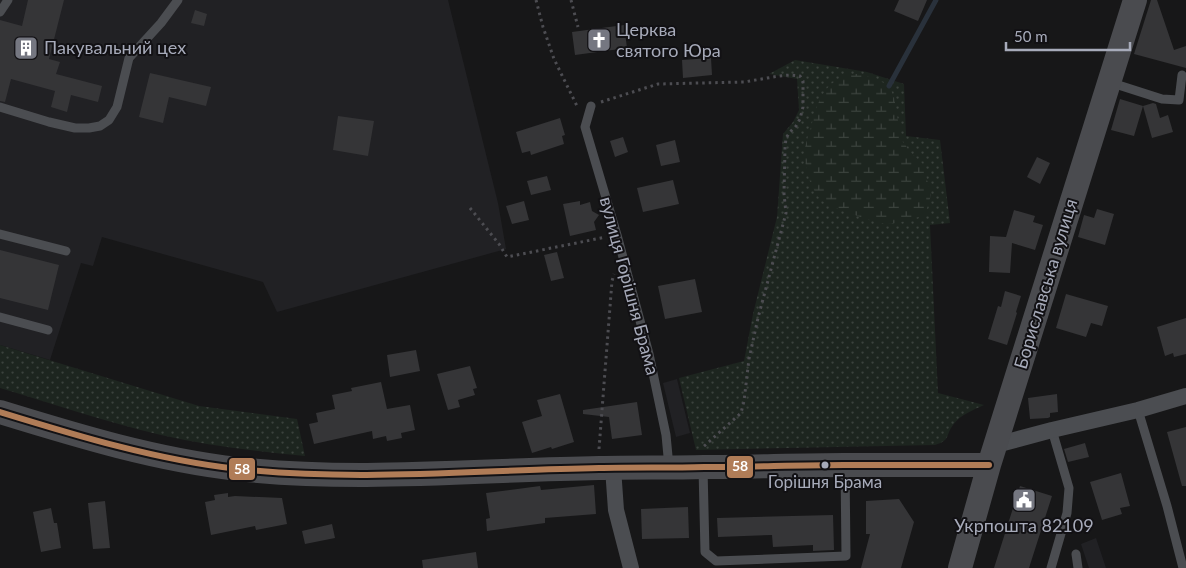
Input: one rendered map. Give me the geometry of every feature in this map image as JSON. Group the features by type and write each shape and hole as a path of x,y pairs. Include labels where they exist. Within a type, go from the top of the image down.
{"street":[{"name":"Бориславська вулиця","path":"960,568 993,455 1135,0"},
{"path":"0,412 164,458 273,472 389,475 605,468 670,468 700,460 846,465 993,455 1052,430 1138,410 1186,396"},
{"path":"605,468 631,568"}],"lane":[{"path":"0,12 8,0"},
{"path":"0,107 75,128 100,126 109,120 117,106 129,58 161,23 178,0"},
{"path":"1109,82 1162,99 1183,99 1182,75"},
{"path":"585,127 591,106"},
{"name":"вулиця Горішня Брама","path":"585,127 649,354 666,435 670,468"},
{"path":"0,234 66,251"},
{"path":"0,317 48,330"},
{"path":"1138,410 1167,506 1183,568"},
{"path":"1051,568 1067,513 1069,488 1052,430"},
{"path":"700,460 705,552 716,561 846,556 846,465"},
{"path":"1076,554 1078,568"}],"path":[{"path":"536,0 554,59 585,127"},
{"path":"571,0 578,27"},
{"path":"591,106 658,84 744,82 790,74 800,76 803,81 803,107 800,119 786,138 784,194 786,213 756,326 741,413 702,448 700,460"},
{"path":"470,208 507,257 617,235"},
{"path":"605,468 612,281 621,253"}],"shaded area":[{"path":"0,0 448,0 498,203 506,249 277,312 263,282 102,237 93,266 81,263 50,360 0,345"},
{"path":"677,379 690,433 676,437 663,383"},
{"path":"1096,538 1106,568 1089,568 1081,544"}],"green space":[{"path":"795,60 867,72 904,84 906,136 940,140 950,223 930,225 938,393 984,405 959,418 946,439 935,445 696,450 679,378 744,361 753,314 777,217 783,134 793,122 799,110 797,79 769,74"},
{"path":"857,74 875,78 889,86 894,97 901,139 910,152 923,164 931,195 925,215 897,223 885,224 877,222 826,203 816,194 810,182 806,169 805,149 821,97 831,84 838,79"},
{"path":"0,345 199,406 297,419 305,456 215,445 161,435 100,419 0,388"}],"building":[{"name":"Пакувальний цех","path":"28,0 64,0 49,59 60,62 56,74 102,86 98,102 71,95 67,112 51,107 55,91 11,79 5,102 0,101 0,20 22,26"},
{"path":"899,0 927,0 918,21 894,11"},
{"path":"1151,0 1157,0 1174,50 1186,46 1186,68 1134,54"},
{"path":"195,10 207,14 204,26 191,23"},
{"name":"Церква святого Юра","path":"624,25 627,48 575,55 572,32"},
{"path":"711,58 712,75 683,78 682,60"},
{"path":"150,73 211,87 206,106 169,97 163,123 139,117"},
{"path":"1120,99 1143,106 1134,136 1111,130"},
{"path":"1156,104 1160,118 1168,115 1173,132 1152,138 1143,106"},
{"path":"338,116 374,121 368,156 333,150"},
{"path":"560,118 565,135 562,136 564,144 531,155 530,151 522,153 516,132"},
{"path":"623,137 628,152 615,157 610,141"},
{"path":"675,140 680,162 661,166 656,145"},
{"path":"1037,157 1050,163 1040,184 1027,177"},
{"path":"547,176 551,190 531,195 527,181"},
{"path":"673,180 679,204 643,212 637,188"},
{"path":"524,201 529,220 512,224 506,206"},
{"path":"580,201 580,205 590,202 592,211 599,215 594,222 596,230 570,236 563,204"},
{"path":"1097,209 1114,214 1105,245 1078,237 1084,215 1094,218"},
{"path":"1014,210 1035,216 1033,222 1043,225 1035,250 1012,243 1010,273 989,272 990,236 1006,237"},
{"path":"0,250 59,265 48,310 0,298"},
{"path":"557,252 564,278 551,281 544,255"},
{"path":"695,279 702,312 665,319 658,286"},
{"path":"1005,291 1021,296 1007,345 988,339 998,306 1001,307"},
{"path":"1066,294 1108,306 1102,326 1091,323 1086,337 1056,328"},
{"path":"1186,318 1186,354 1174,357 1173,353 1165,356 1157,327"},
{"path":"416,350 420,371 390,377 387,355"},
{"path":"470,366 477,388 473,389 475,395 458,400 460,407 448,410 437,374"},
{"path":"381,382 387,409 410,405 415,430 401,433 402,438 387,441 386,436 373,439 372,431 314,444 309,424 318,422 316,413 335,409 332,395 352,391 351,388"},
{"path":"560,394 574,442 532,453 522,422 542,416 537,400"},
{"path":"1057,394 1058,412 1050,413 1048,418 1030,419 1028,398"},
{"path":"637,402 642,435 612,439 609,417 583,414 583,410"},
{"path":"1186,427 1186,486 1182,486 1167,432"},
{"path":"1085,443 1089,457 1068,462 1064,449"},
{"path":"1121,473 1130,506 1120,508 1122,514 1102,520 1090,482"},
{"path":"594,485 596,514 545,518 545,523 487,531 486,519 490,518 486,493 540,486 541,490"},
{"path":"1020,486 1052,496 1029,568 994,568"},
{"path":"228,493 228,497 282,498 287,524 256,530 255,526 211,535 205,502 215,500 214,495"},
{"path":"899,499 914,522 901,568 861,568 870,534 866,534 866,501"},
{"path":"105,501 110,548 93,549 88,503"},
{"path":"688,507 689,538 642,539 641,509"},
{"path":"51,508 54,523 57,523 61,548 41,552 33,512"},
{"path":"833,515 834,550 813,551 813,545 773,547 772,535 718,537 717,518"},
{"path":"332,524 335,538 305,544 302,531"},
{"path":"476,552 478,568 423,568 422,560"}],"waterway":[{"path":"889,86 936,0"}],"transit line":[{"name":"58","path":"0,412 88,438 178,460 238,469 283,473 373,475 612,468 989,465"}],"place":[{"name":"Церква святого Юра","path":"599,40"},
{"name":"Пакувальний цех","path":"26,48"},
{"name":"Горішня Брама","path":"825,465"},
{"name":"Укрпошта 82109","path":"1024,500"}]}
